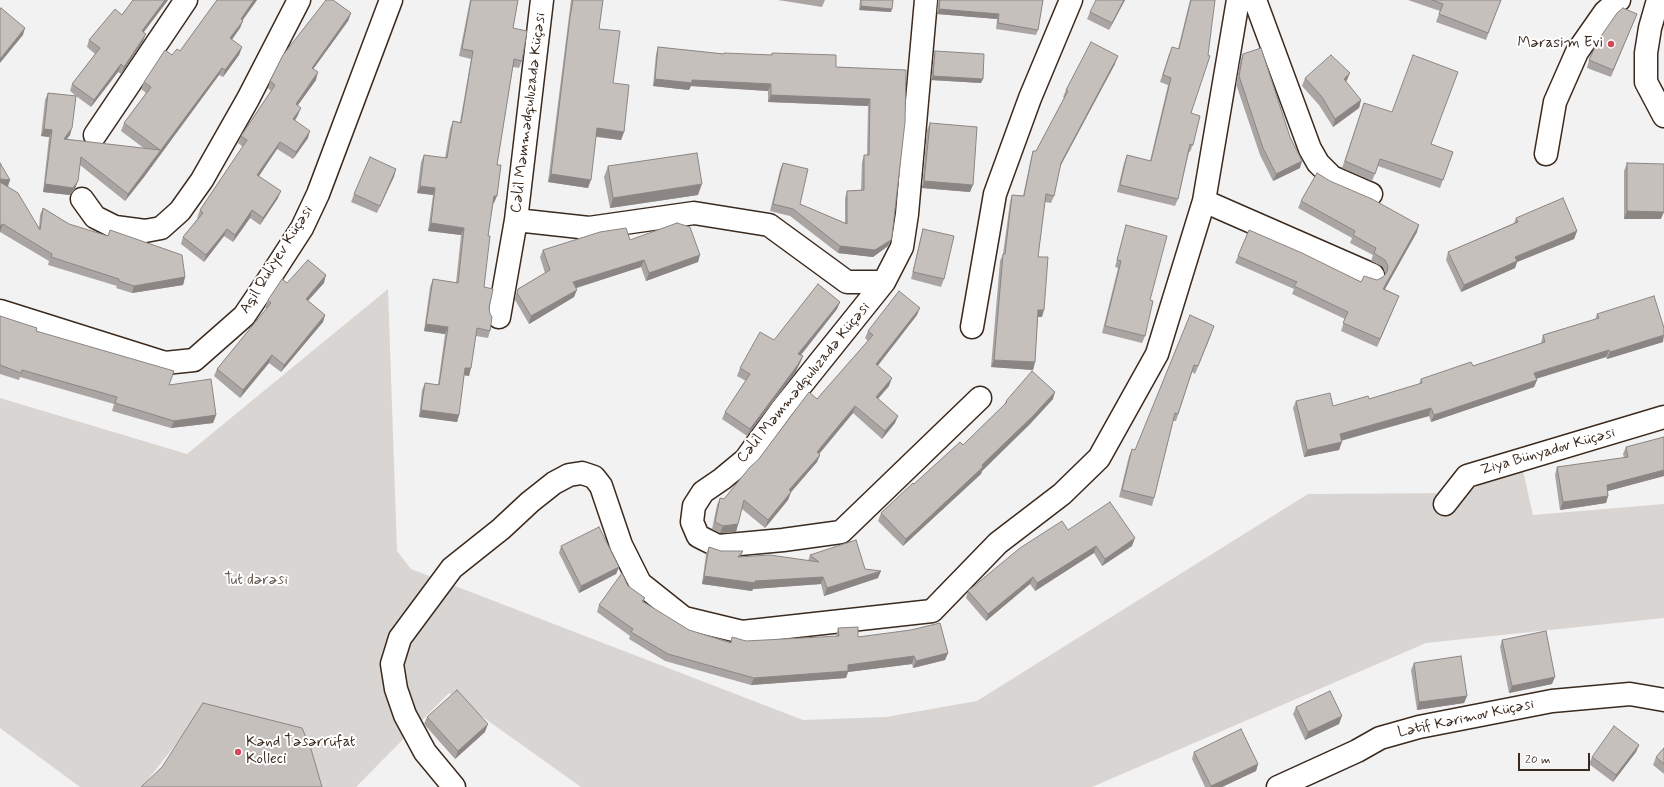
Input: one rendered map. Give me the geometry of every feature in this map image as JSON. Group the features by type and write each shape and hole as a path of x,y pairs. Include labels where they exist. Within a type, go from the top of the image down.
{"street":[{"path":"95,135 186,0"},
{"path":"82,200 95,217 115,227 145,231 161,228 180,211 202,180 248,99 299,0"},
{"name":"Aqil Quliyev Küçəsi","path":"0,311 165,363 194,360 244,316 268,282 302,228 318,194 391,0"},
{"name":"Cəlil Məmmədquluzadə Küçəsi","path":"542,0 516,220 589,228 694,213 769,225 846,282 884,282"},
{"name":"Cəlil Məmmədquluzadə Küçəsi","path":"926,0 908,214 902,247 884,282 782,409 745,460 703,492 694,506 692,522 698,536 718,546 783,540 841,532 980,398"},
{"path":"972,327 996,194 1030,98 1072,0"},
{"path":"454,787 425,752 405,714 396,689 392,664 400,638 452,568 501,529 530,502 554,483 569,475 582,473 594,477 601,486 621,545 640,583 684,618 742,632 932,611 998,543 1062,494 1099,458 1157,354 1204,201 1238,0"},
{"path":"1255,0 1310,149 1318,163 1332,176 1371,194"},
{"path":"1546,154 1555,102 1577,52 1605,12 1619,0"},
{"path":"1658,0 1650,28 1646,54 1646,82 1664,116"},
{"path":"1204,201 1373,275"},
{"path":"499,317 516,220"},
{"name":"Ziya Bünyadov Küçəsi","path":"1445,504 1467,476 1664,418"},
{"name":"Lətif Kərimov Küçəsi","path":"1278,787 1358,751 1380,738 1419,727 1552,701 1630,694 1664,700"}],"green space":[{"name":"Tut dərəsi","path":"388,289 397,551 411,569 803,720 886,717 977,701 1308,494 1462,493 1522,466 1533,515 1664,504 1664,618 1426,643 1092,787 581,787 449,693 356,787 312,787 198,716 142,787 80,787 0,728 0,398 187,454"}],"building":[{"path":"133,0 165,0 142,31 146,34 124,67 121,64 94,100 72,84 100,48 89,40 115,9 122,15"},
{"path":"217,0 254,0 241,19 243,21 230,38 242,47 225,70 222,68 128,194 81,157 78,181 73,188 45,184 52,130 44,129 48,93 76,96 72,128 64,139 160,150 124,123 151,87 144,82 165,50 172,55 177,49 180,51"},
{"path":"326,0 333,0 351,13 312,68 318,72 296,104 301,108 293,119 310,131 296,152 280,142 257,175 281,191 263,218 252,210 235,235 227,229 206,255 183,237 203,213 200,210 247,140 241,136 275,85 270,81 283,55"},
{"path":"471,0 518,0 513,28 527,31 522,61 514,59 497,165 501,165 497,196 494,196 488,236 490,236 484,287 493,289 489,308 492,317 490,331 477,328 471,368 465,368 459,415 421,410 425,383 439,385 448,327 426,324 433,279 458,283 464,228 431,223 435,188 420,186 424,155 447,158 453,121 461,123 473,51 462,49"},
{"path":"573,0 603,0 599,29 620,31 613,83 629,85 624,132 597,128 591,180 551,174"},
{"path":"861,0 893,0 892,9 861,6"},
{"path":"940,0 1043,0 1038,30 998,23 999,14 939,9"},
{"path":"1096,0 1124,0 1112,23 1090,12"},
{"path":"1191,0 1215,0 1208,55 1210,56 1191,113 1200,116 1193,145 1190,144 1178,199 1120,185 1127,155 1151,161 1171,78 1163,75 1172,47 1179,49"},
{"path":"1432,0 1501,0 1488,33 1439,14 1443,4"},
{"path":"1,8 25,28 0,59 0,10"},
{"name":"Mərasim Evi","path":"1623,8 1637,14 1613,70 1589,60 1599,39 1617,13"},
{"path":"1091,42 1118,56 1061,163 1054,196 1046,194 1038,257 1048,257 1044,310 1038,310 1035,362 994,360 1003,254 1005,254 1012,195 1024,196 1033,151 1036,151 1068,91 1066,90"},
{"path":"658,47 724,54 772,55 772,53 836,55 836,67 906,70 905,122 891,240 875,250 840,246 793,209 773,204 783,163 808,169 800,204 847,224 847,191 864,190 864,155 869,155 870,99 771,95 771,84 692,80 692,83 655,79"},
{"path":"1261,48 1290,137 1302,161 1276,174 1263,148 1239,76 1243,54"},
{"path":"935,51 984,54 983,79 933,76"},
{"path":"1331,55 1350,73 1344,79 1361,100 1335,119 1322,97 1305,78"},
{"path":"1413,55 1458,72 1431,144 1453,152 1443,180 1380,159 1375,174 1345,161 1364,103 1392,112"},
{"path":"930,123 977,127 973,185 924,181"},
{"path":"697,153 702,184 613,198 608,166"},
{"path":"370,157 396,169 380,206 354,194"},
{"path":"0,163 10,180 0,179"},
{"path":"1627,163 1664,164 1664,212 1627,211"},
{"path":"1317,173 1330,181 1372,199 1419,225 1383,289 1399,296 1380,339 1343,323 1348,312 1294,286 1297,282 1238,256 1249,230 1302,253 1361,282 1364,276 1377,280 1383,277 1387,272 1388,266 1385,260 1374,253 1376,248 1353,235 1355,231 1301,201"},
{"path":"0,182 18,193 40,230 43,208 69,224 108,236 110,230 182,255 185,277 134,286 119,281 119,279 51,257 52,254 3,224 0,226"},
{"path":"1563,198 1577,231 1515,257 1517,261 1464,285 1448,252 1518,222 1516,218"},
{"path":"677,223 690,227 700,255 649,273 644,260 573,282 577,290 531,316 517,293 518,289 550,270 543,250 600,232 626,228 630,240"},
{"path":"1126,225 1167,236 1150,300 1153,301 1145,336 1105,326 1121,261 1117,260"},
{"path":"923,229 954,236 944,279 913,272"},
{"path":"308,260 326,275 306,299 325,315 284,365 272,355 243,390 217,369 271,303 268,300 282,279 287,283"},
{"path":"818,284 840,302 798,354 803,356 797,366 750,429 725,412 750,374 740,368 760,332 774,340"},
{"path":"899,291 920,308 876,364 892,378 876,397 898,416 885,431 855,406 817,452 820,455 789,490 791,492 768,520 744,500 738,524 723,526 715,522 720,498 724,499 750,467 758,460 809,392 817,399 873,335 868,331"},
{"path":"1654,296 1664,328 1664,335 1534,373 1537,380 1434,415 1431,408 1340,434 1342,442 1307,450 1296,401 1330,393 1333,406 1368,396 1369,399 1422,383 1421,379 1471,362 1473,366 1545,342 1543,335 1599,318 1597,314"},
{"path":"1190,315 1214,326 1198,366 1194,365 1178,414 1175,413 1154,498 1122,490 1132,449 1135,450"},
{"path":"0,316 37,328 36,331 174,371 169,385 211,379 216,415 174,421 115,403 117,397 22,370 21,373 0,365"},
{"path":"1032,371 1055,392 1033,416 982,465 983,467 906,539 881,513 960,442 963,445 1007,402 1006,401"},
{"path":"1664,437 1664,470 1607,485 1608,496 1563,502 1557,467 1628,457 1626,447"},
{"path":"1110,502 1135,538 1105,559 1096,546 1037,583 1033,577 988,614 968,591 1020,548 1062,521 1068,530"},
{"path":"599,527 619,567 581,586 561,546"},
{"path":"856,540 865,569 881,571 827,588 823,577 755,581 755,583 704,576 709,547 721,551 743,551 738,557 770,555 819,562 810,555"},
{"path":"622,573 628,586 645,598 642,601 689,630 731,643 732,637 746,641 839,636 838,628 858,627 858,637 911,630 940,623 948,653 916,661 914,656 848,665 848,671 754,678 668,654 631,632 633,629 599,605"},
{"path":"1546,631 1555,677 1512,686 1502,640"},
{"path":"1461,656 1467,696 1419,702 1414,663"},
{"path":"457,690 488,724 458,751 427,717"},
{"path":"1330,691 1342,716 1308,732 1296,707"},
{"name":"Kənd Təsərrüfat Kolleci","path":"203,703 302,728 311,749 322,787 141,787 162,767"},
{"path":"1614,726 1639,745 1616,775 1592,757"},
{"path":"1241,729 1258,764 1211,786 1194,752"},
{"path":"1664,748 1664,764 1656,757"}],"place":[{"name":"Mərasim Evi","path":"1611,44"},
{"name":"Kənd Təsərrüfat Kolleci","path":"238,752"}]}
